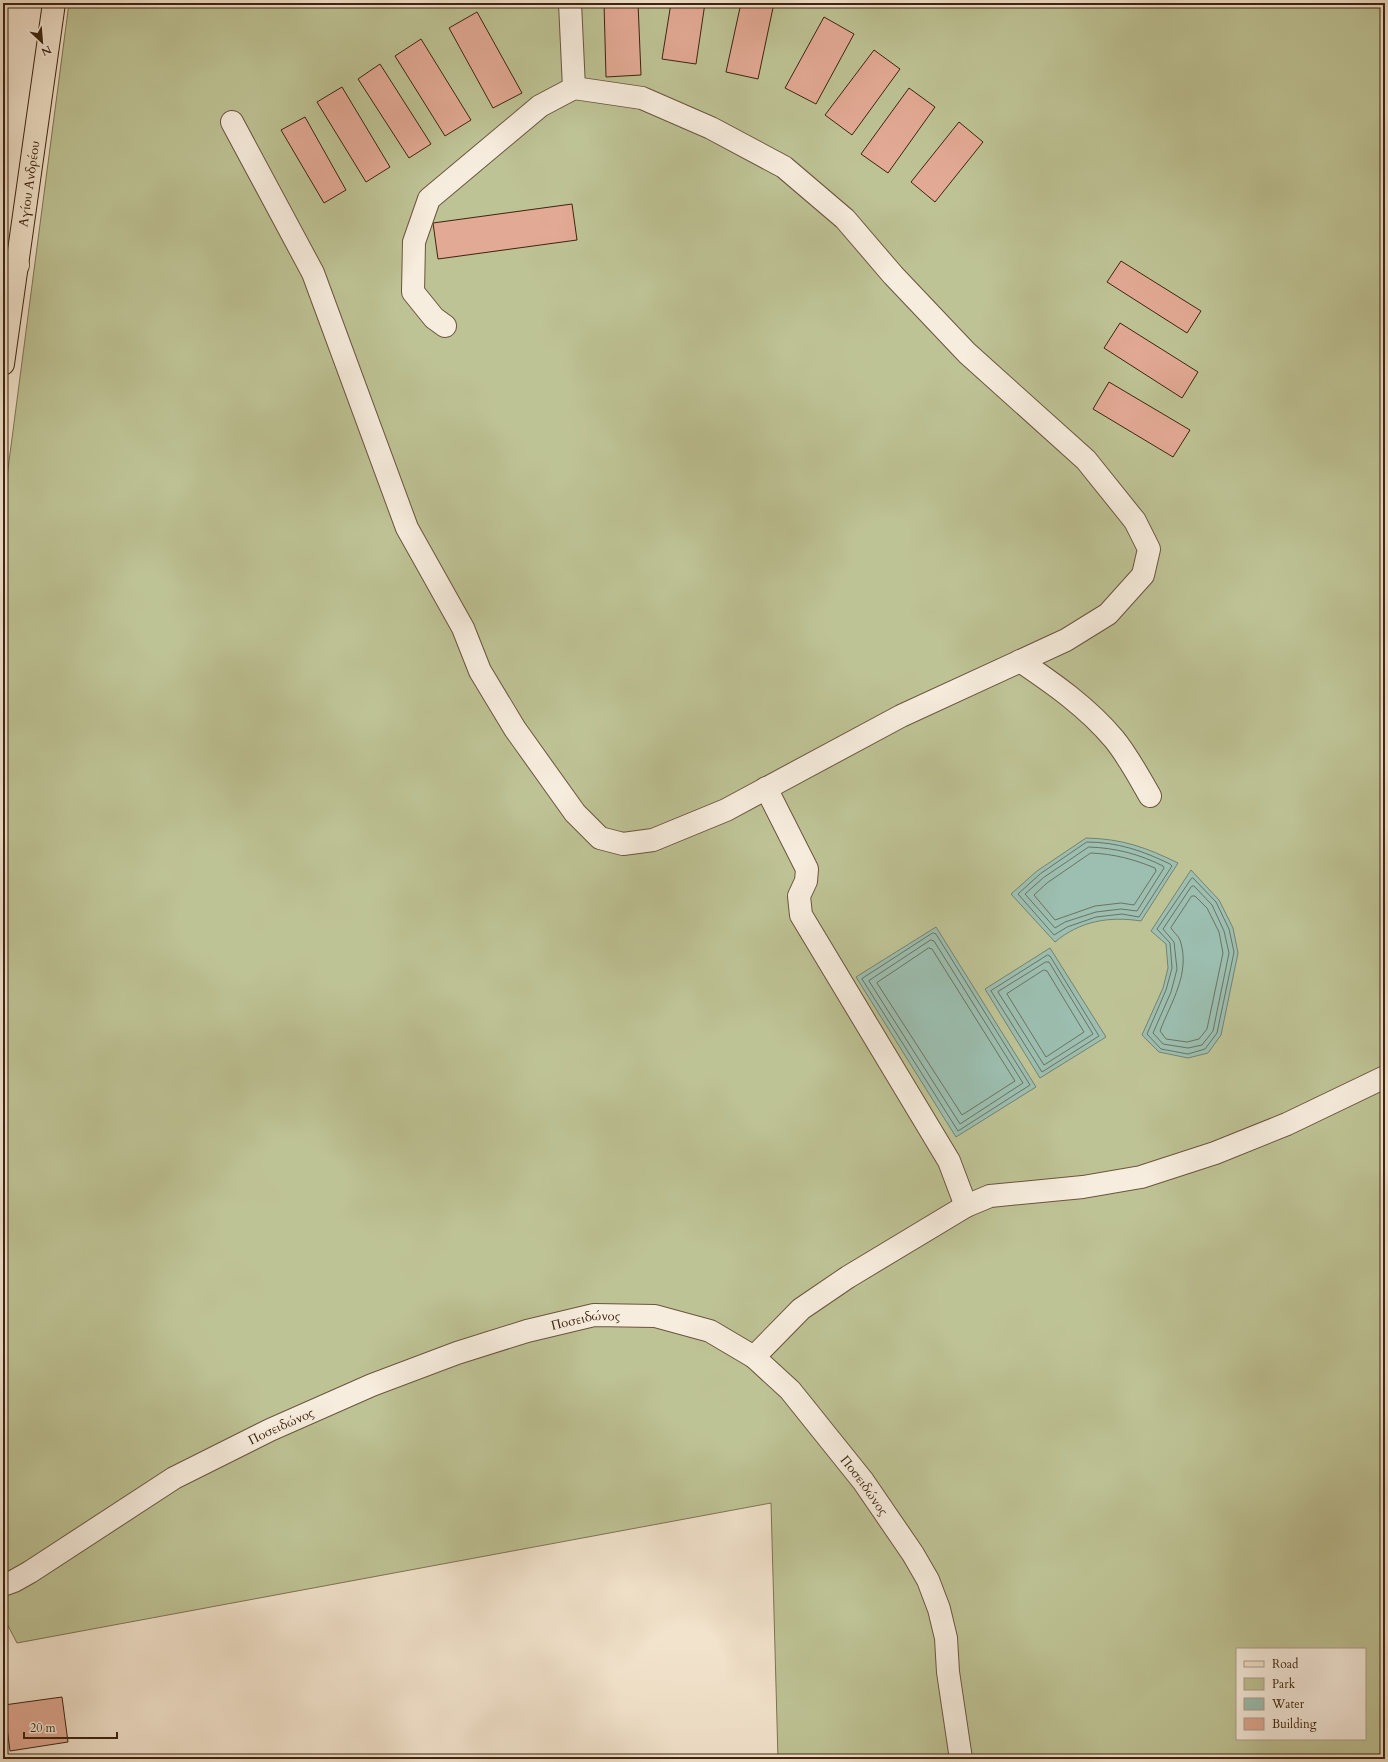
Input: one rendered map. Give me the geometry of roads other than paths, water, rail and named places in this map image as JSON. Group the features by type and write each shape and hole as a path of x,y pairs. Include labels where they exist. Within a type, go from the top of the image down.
{"main road":[{"name":"Αγίου Ανδρέου","path":"3,364 10,265 54,3"}],"street":[{"path":"570,3 574,88"},
{"path":"232,122 313,274 407,528 463,628 480,671 515,729 575,812 600,838 623,844 653,840 726,810 901,716 1066,640 1108,614 1142,575 1149,549 1135,521 1086,460 967,353 893,275 845,219 784,167 711,128 642,98 574,88 540,106 429,199 414,242 413,292 434,318 445,326"},
{"path":"1020,661 1074,699 1114,739 1135,769 1150,796"},
{"path":"766,788 807,869 806,881 799,896 801,915 949,1161 966,1206"},
{"path":"754,1357 800,1309 848,1277 966,1206 990,1196 1082,1187 1141,1177 1214,1153 1287,1124 1385,1077"},
{"name":"Ποσειδώνος","path":"3,1585 30,1572 174,1478 270,1430 372,1385 457,1353 527,1330 594,1315 655,1316 710,1331 754,1357 790,1390 863,1481 913,1554 928,1580 939,1608 946,1638 948,1672 960,1759"}],"water":[{"path":"1086,838 1123,842 1155,852 1178,863 1141,921 1118,919 1095,922 1074,929 1055,942 1011,894 1037,871"},
{"path":"1191,870 1219,900 1233,928 1238,953 1221,1035 1208,1053 1188,1058 1159,1052 1142,1035 1163,988 1168,968 1166,944 1151,931"},
{"path":"936,927 1036,1087 956,1137 856,977"},
{"path":"1050,948 1106,1037 1040,1078 985,989"}]}
